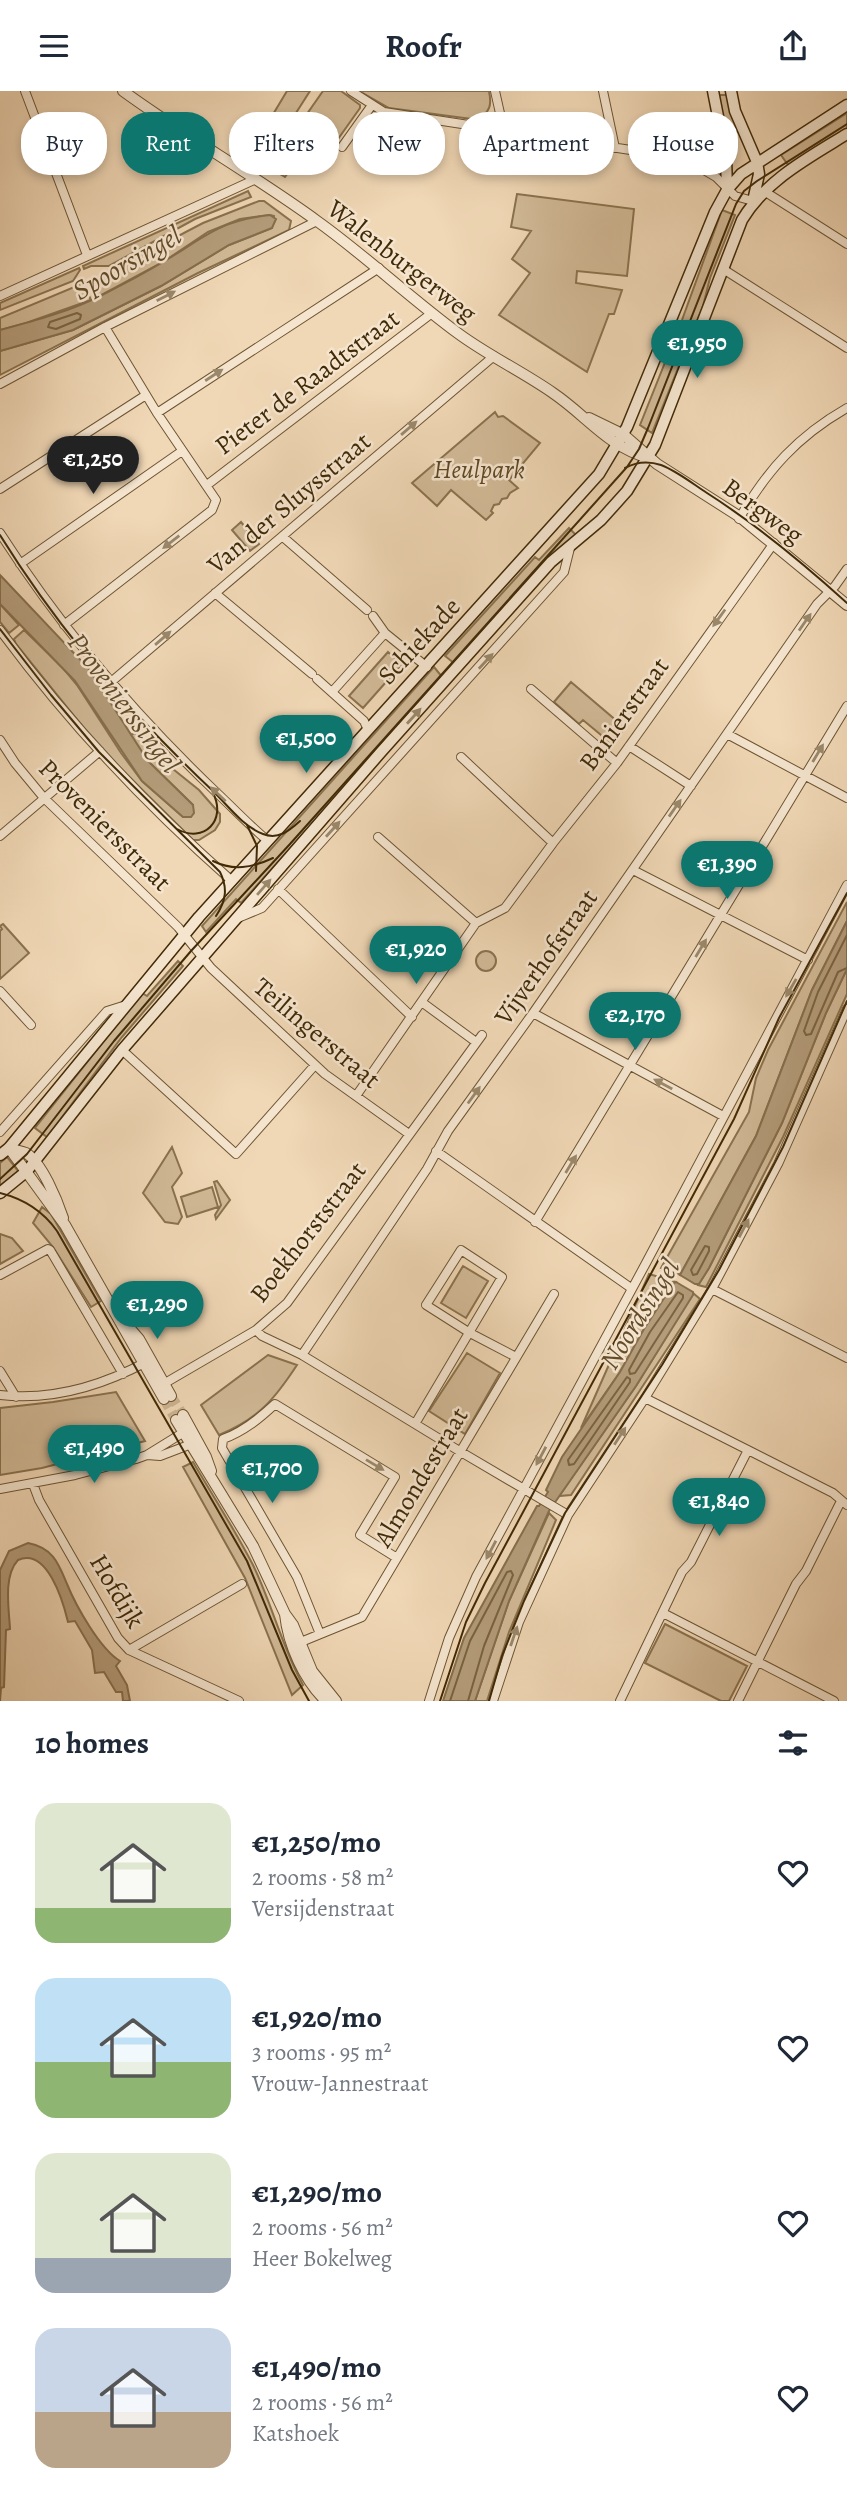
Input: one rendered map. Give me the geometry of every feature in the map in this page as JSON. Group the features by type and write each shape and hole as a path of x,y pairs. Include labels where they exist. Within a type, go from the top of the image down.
{"main road":[{"path":"731,91 735,111 757,162 759,174 754,201"},
{"path":"716,92 719,112"},
{"path":"727,190 741,174 757,162 847,105"},
{"path":"754,201 781,176 847,134"},
{"path":"750,149 774,150"},
{"path":"727,175 727,190"},
{"name":"Schiekade","path":"5,1152 126,1005 181,931 232,881 599,474 621,440 715,212 727,190"},
{"name":"Schiekade","path":"0,1193 27,1171 121,1050 551,562 601,520 627,491 649,458 742,220 754,201"}],"street":[{"path":"25,91 87,255"},
{"name":"Walenburgerweg","path":"123,91 161,119 317,221 460,335 621,440"},
{"path":"351,91 384,112 459,124"},
{"path":"495,91 500,112"},
{"path":"603,91 615,148 628,150"},
{"path":"342,147 372,105"},
{"path":"713,175 739,198 754,201"},
{"path":"1,294 256,179"},
{"path":"764,191 847,244"},
{"path":"0,384 105,327 317,221"},
{"path":"157,413 379,268"},
{"path":"723,269 845,347"},
{"name":"Pieter de Raadtstraat","path":"207,485 432,313"},
{"path":"64,625 212,510 216,500 157,413 105,327"},
{"name":"Van der Sluysstraat","path":"111,682 494,356"},
{"path":"0,489 146,395"},
{"path":"739,518 759,484 794,444 847,408"},
{"name":"Bergweg","path":"621,440 774,543 847,605"},
{"path":"20,563 182,451"},
{"path":"0,533 64,625 111,682 158,734 268,841"},
{"path":"283,537 370,613 385,633 427,667"},
{"name":"Banierstraat","path":"476,923 505,908 617,763 774,543"},
{"name":"Schiekade","path":"236,919 262,908 564,572 570,548"},
{"name":"Vijverhofstraat","path":"302,1355 436,1151 817,604 847,569"},
{"path":"215,593 332,692 364,721 368,730"},
{"path":"0,630 100,751 173,826 232,881"},
{"path":"332,692 385,633"},
{"path":"531,689 617,763"},
{"path":"535,1222 847,706"},
{"path":"727,734 847,798"},
{"name":"Proveniersstraat","path":"0,740 44,798 181,931"},
{"path":"629,746 691,786"},
{"path":"0,836 100,751"},
{"path":"461,757 553,843"},
{"path":"356,1096 476,923 378,837"},
{"path":"633,870 808,960"},
{"path":"429,1701 449,1638 462,1608 847,885"},
{"path":"278,889 412,1017"},
{"path":"181,931 203,957"},
{"name":"Teilingerstraat","path":"203,957 211,968 315,1065 410,1134"},
{"path":"0,991 31,1025"},
{"name":"Boekhorststraat","path":"161,1385 256,1330 287,1304 479,1038 423,1003"},
{"name":"Schiekade","path":"0,1132 107,1011 126,1005"},
{"path":"493,1701 519,1622 568,1515 712,1289 778,1164 843,1031 847,1009"},
{"path":"533,1013 723,1116"},
{"path":"121,1050 236,1154 315,1065"},
{"path":"436,1151 631,1288"},
{"path":"5,1152 27,1154 34,1161 58,1203 65,1225"},
{"path":"5,1152 27,1171 65,1225 167,1397"},
{"path":"0,1275 50,1250 123,1374"},
{"path":"415,1424 470,1333 502,1277 461,1251 426,1305 470,1333 516,1357"},
{"path":"712,1289 847,1358"},
{"name":"Almondestraat","path":"296,1644 362,1617 554,1294"},
{"path":"256,1330 262,1336 302,1355 568,1515"},
{"path":"0,1395 39,1396 93,1386 147,1361"},
{"path":"0,1371 16,1397"},
{"path":"645,1398 833,1493 844,1503 738,1701"},
{"path":"320,1634 297,1577 222,1448 223,1439 259,1420 275,1405 395,1478 359,1535 397,1558"},
{"path":"179,1417 262,1563 285,1614 286,1627 296,1644 303,1669 321,1697 336,1701"},
{"path":"0,1489 33,1484 147,1455 187,1430"},
{"path":"147,1455 160,1456 194,1443"},
{"path":"620,1701 748,1450"},
{"name":"Hofdijk","path":"33,1484 38,1500 118,1638 129,1650 239,1701"},
{"path":"129,1650 242,1584"},
{"path":"663,1613 834,1701"}],"green space":[{"path":"287,91 310,91 297,112 274,112"},
{"path":"323,91 341,91 360,105 339,138 339,112 308,112"},
{"path":"359,91 489,91 490,104 486,112 459,112 459,117 445,115 445,112 389,108"},
{"path":"727,95 732,112 721,112 718,97"},
{"path":"847,113 847,128 788,165 781,155"},
{"path":"248,191 251,197 195,219 109,266 91,266 84,269 83,266"},
{"path":"517,194 634,209 627,276 577,271 576,283 622,290 614,314 609,314 587,372 499,315 530,273 512,259 531,231 511,227"},
{"path":"264,201 291,221 289,230 198,273 0,375 0,351 73,330 161,286 229,245 272,228 274,216 240,219 208,232 163,262 94,299 93,284 98,278 203,223"},
{"path":"722,210 735,215 710,278 703,306 652,433 640,425"},
{"path":"79,268 73,281 0,310 0,303"},
{"path":"79,285 85,287 91,300 0,330 0,318"},
{"name":"Heulpark","path":"495,412 498,417 503,416 540,443 509,480 518,488 494,505 491,511 493,513 486,520 451,490 437,506 412,483"},
{"path":"241,522 259,544 250,551 232,530"},
{"path":"569,528 576,535 455,664 445,656 535,557 539,560"},
{"path":"0,604 19,625 9,633 0,622"},
{"path":"24,630 77,685 142,781 183,817 192,815 193,805 148,761 130,735 135,733 199,790 220,814 220,822 215,830 199,840 193,840 99,747 16,644 14,639"},
{"path":"388,652 402,664 363,708 349,696"},
{"path":"434,667 443,678 241,903 236,899 206,932 202,926"},
{"path":"571,682 625,728 612,744 583,720 579,724 554,702"},
{"path":"847,902 847,921 812,990 756,1136 680,1275 661,1268 749,1112 756,1078 768,1050"},
{"path":"3,924 29,953 0,979 0,926"},
{"path":"486,951 493,954 496,961 493,968 486,971 479,968 476,961 479,954"},
{"path":"178,961 183,966 122,1037 47,1137 35,1128 142,993 147,996"},
{"path":"847,969 847,994 783,1137 706,1287 698,1285 782,1123 826,1013"},
{"path":"172,1147 182,1173 172,1187 182,1217 178,1224 165,1222 143,1193"},
{"path":"7,1157 18,1171 0,1186 0,1163"},
{"path":"217,1181 230,1200 216,1219 215,1215 221,1205 214,1182"},
{"path":"212,1187 218,1207 187,1217 181,1197"},
{"path":"42,1207 51,1214 101,1301 91,1307 53,1247 33,1223"},
{"path":"0,1234 12,1238 23,1251 0,1264"},
{"path":"463,1266 488,1281 466,1318 441,1303"},
{"path":"649,1274 676,1282 644,1329 620,1372 581,1428"},
{"path":"693,1293 700,1299 571,1495 559,1496 636,1386"},
{"path":"467,1353 500,1373 465,1434 429,1411"},
{"path":"268,1355 297,1365 264,1407 245,1422 219,1435 201,1405"},
{"path":"116,1392 145,1441 42,1468 0,1475 0,1408"},
{"path":"193,1462 260,1580 303,1685 292,1695 245,1578 183,1467"},
{"path":"549,1513 556,1520 509,1632 487,1701 475,1701 509,1601"},
{"path":"665,1624 747,1666 729,1701 721,1701 645,1663"}],"water":[{"path":"270,215 276,219 272,228 229,245 161,286 73,330 0,351 0,330 90,301 148,271 213,231 237,221"},
{"name":"Provenierssingel","path":"0,575 89,669 148,761 193,805 194,813 191,817 183,817 142,781 75,681 0,604"},
{"path":"847,921 847,969 826,1013 782,1123 709,1268 699,1284 695,1284 680,1275 756,1136 812,990"},
{"path":"676,1282 693,1292 693,1295 636,1386 549,1511 509,1601 475,1701 443,1701 464,1638 537,1506 548,1492 546,1490 562,1457 620,1372 644,1329"},
{"path":"28,1543 50,1553 58,1564 89,1626 120,1661 116,1666 127,1685 130,1701 123,1701 122,1692 116,1692 104,1672 95,1673 92,1650 75,1621 68,1622 52,1578 37,1561 28,1558 18,1560 10,1575 10,1629 6,1630 4,1687 1,1688 0,1701 0,1570 9,1551"}],"tunnel":[{"path":"171,1396 183,1415"},
{"path":"164,1399 176,1420"}],"tram line":[{"path":"0,1179 27,1154 114,1041 191,951 627,467 648,428 736,204 744,191 847,124"},
{"path":"625,468 638,463 652,463 679,474 762,531 847,603"},
{"path":"0,535 47,605 99,671 155,733 237,816 256,831 268,836 283,833 300,821"},
{"path":"0,629 99,752 220,872 225,894 216,916"},
{"path":"177,829 196,833 210,827 217,812 213,793"},
{"path":"247,825 257,846 256,871"},
{"path":"213,861 243,867 273,858"},
{"path":"440,1701 466,1622 485,1583 734,1119 779,1018 847,893"},
{"path":"489,1701 502,1656 524,1601 565,1513 662,1365 719,1270 783,1147 847,1001"},
{"path":"0,1193 32,1207 46,1217 57,1231 247,1561 292,1670 309,1701"}],"water label":[{"name":"Spoorsingel","path":"127,263"},
{"name":"Noordsingel","path":"640,1314"}]}
